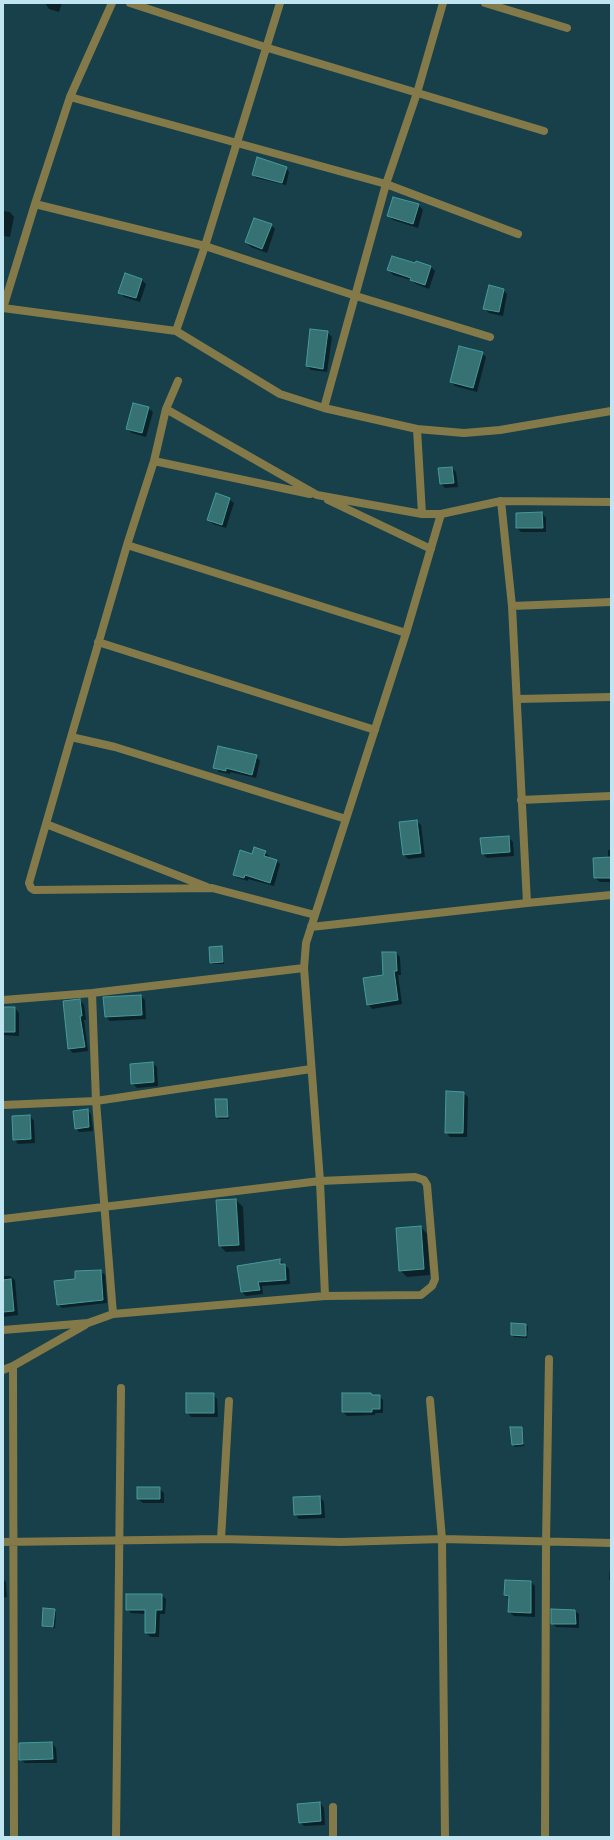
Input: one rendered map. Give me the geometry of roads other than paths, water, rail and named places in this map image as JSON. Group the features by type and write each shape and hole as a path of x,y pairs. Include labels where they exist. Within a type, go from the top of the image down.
{"street":[{"path":"112,3 70,97 3,308 176,331 280,394 324,408 417,429 464,433 500,430 611,411"},
{"path":"130,3 268,48 544,131"},
{"path":"176,331 205,246 268,48 280,3"},
{"path":"324,408 386,184 416,93 443,3"},
{"path":"485,3 567,28"},
{"path":"70,97 386,184 518,234"},
{"path":"35,204 205,246 356,296 490,337"},
{"path":"178,381 166,409 154,461 98,642 29,883 31,888 34,890 212,888"},
{"path":"166,409 317,495 432,549"},
{"path":"417,429 422,514"},
{"path":"154,461 317,495 422,514 441,514 501,501 611,502"},
{"path":"501,501 512,606 521,800 528,903"},
{"path":"325,1296 320,1181 304,968 306,944 406,633 432,549 441,514"},
{"path":"127,545 406,633"},
{"path":"512,606 611,602"},
{"path":"98,642 375,730"},
{"path":"516,699 611,697"},
{"path":"71,737 114,747 346,819"},
{"path":"521,800 611,796"},
{"path":"46,824 212,888 315,915"},
{"path":"311,927 611,895"},
{"path":"3,1000 92,993 304,968"},
{"path":"92,993 96,1101 113,1314"},
{"path":"3,1106 96,1101 311,1070"},
{"path":"3,1219 320,1181 415,1177 424,1180 427,1185 435,1279 432,1286 421,1295 325,1296 113,1314 88,1323 13,1366 3,1370"},
{"path":"3,1330 88,1323"},
{"path":"545,1837 546,1542 549,1359"},
{"path":"13,1366 12,1543 14,1837"},
{"path":"116,1837 121,1388"},
{"path":"430,1400 442,1539 445,1837"},
{"path":"221,1539 229,1401"},
{"path":"3,1542 221,1539 341,1542 442,1539 611,1543"},
{"path":"333,1837 334,1807"}]}
